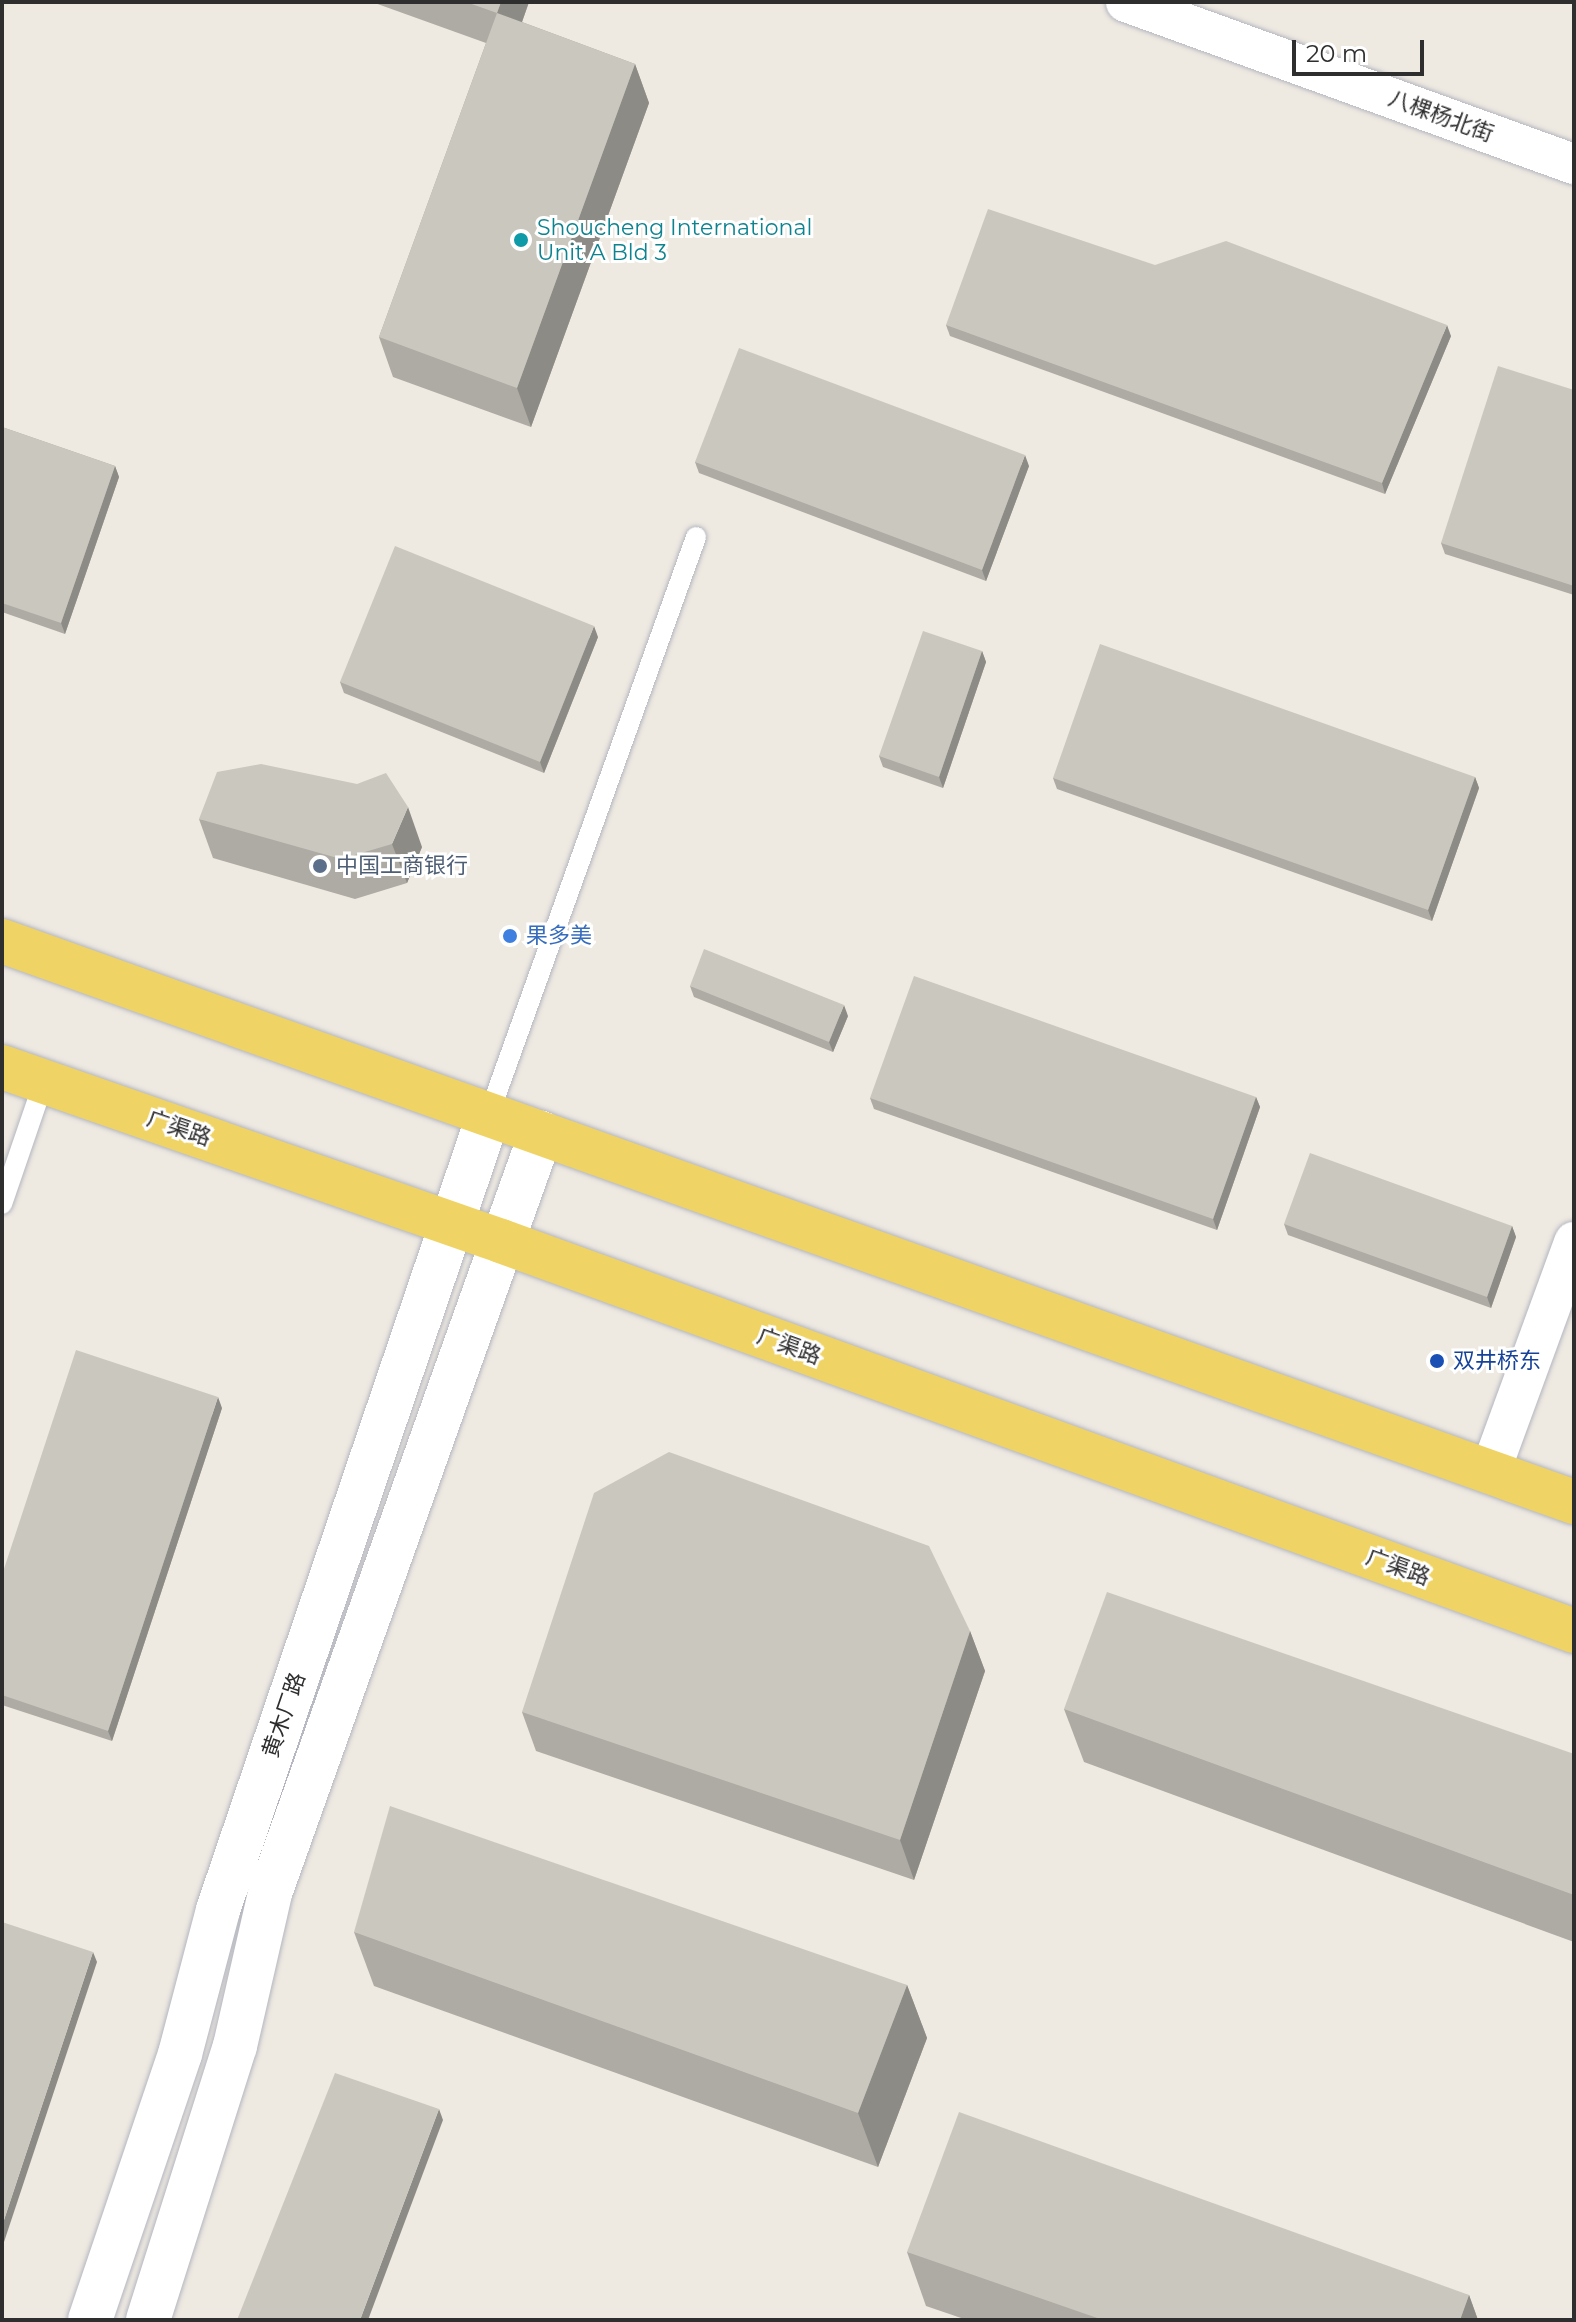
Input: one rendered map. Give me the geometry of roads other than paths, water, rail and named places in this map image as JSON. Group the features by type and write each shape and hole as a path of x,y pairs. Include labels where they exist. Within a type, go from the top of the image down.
{"main road":[{"path":"2,941 1574,1502"},
{"name":"广渠路","path":"2,1067 501,1241 1574,1631"},
{"name":"黄木厂路","path":"90,2320 180,2054 218,1910 449,1223 489,1114"},
{"name":"黄木厂路","path":"148,2320 235,2046 270,1893 541,1133"}],"street":[{"name":"八棵杨北街","path":"1126,2 1574,164"},
{"path":"1490,1472 1574,1242"}],"lane":[{"path":"489,1114 696,537"},
{"path":"2,1204 44,1081"}],"place":[{"name":"Shoucheng International Unit A Bld 3","path":"521,240"},
{"name":"中国工商银行","path":"320,866"},
{"name":"果多美","path":"510,936"},
{"name":"双井桥东","path":"1437,1361"}]}
